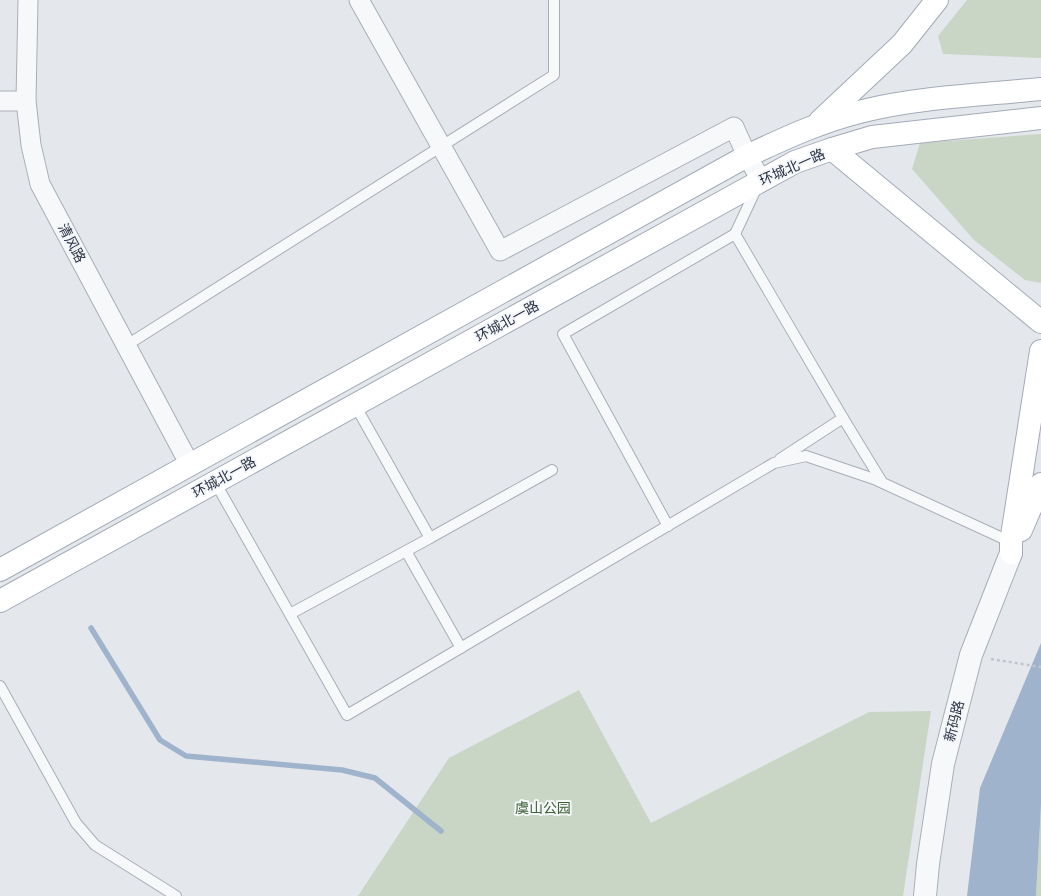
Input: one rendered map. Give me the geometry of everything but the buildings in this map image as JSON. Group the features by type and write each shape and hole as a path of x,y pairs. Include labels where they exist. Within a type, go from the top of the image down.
{"main road":[{"path":"817,124 902,44 938,0"},
{"name":"环城北一路","path":"0,570 747,156 817,124 864,111 911,102 1041,89"},
{"name":"环城北一路","path":"0,601 795,162 832,149 872,138 1041,118"},
{"path":"832,149 1041,322"},
{"path":"1011,547 1041,351"},
{"path":"1011,547 1041,484"}],"street":[{"name":"清风路","path":"28,0 26,101 31,145 40,184 190,465"},
{"path":"359,0 500,251 734,127 747,156 761,180"},
{"path":"0,101 26,101"},
{"name":"新码路","path":"925,896 928,864 943,764 971,655 1011,547"}],"lane":[{"path":"126,345 554,75 554,0"},
{"path":"668,526 564,334 735,234 761,180"},
{"path":"735,234 842,418 882,483"},
{"path":"356,404 430,538"},
{"path":"215,482 348,715 774,463 842,418"},
{"path":"774,463 806,456 882,483 1011,547"},
{"path":"290,614 552,470"},
{"path":"406,551 461,648"},
{"path":"0,686 76,824 95,845 176,896"}],"path":[{"path":"971,655 1041,667"}],"green space":[{"path":"967,0 1041,0 1041,58 943,54 938,36"},
{"path":"1041,134 1041,283 1025,280 974,240 912,169 920,143"},
{"name":"虞山公园","path":"579,690 651,823 869,712 931,711 903,896 358,896 449,758"},
{"path":"1041,805 1041,896 1036,896"}],"water":[{"path":"1041,643 1041,805 1036,896 967,896 980,788"}],"waterway":[{"path":"91,628 160,740 186,756 342,770 375,778 441,831"}]}
